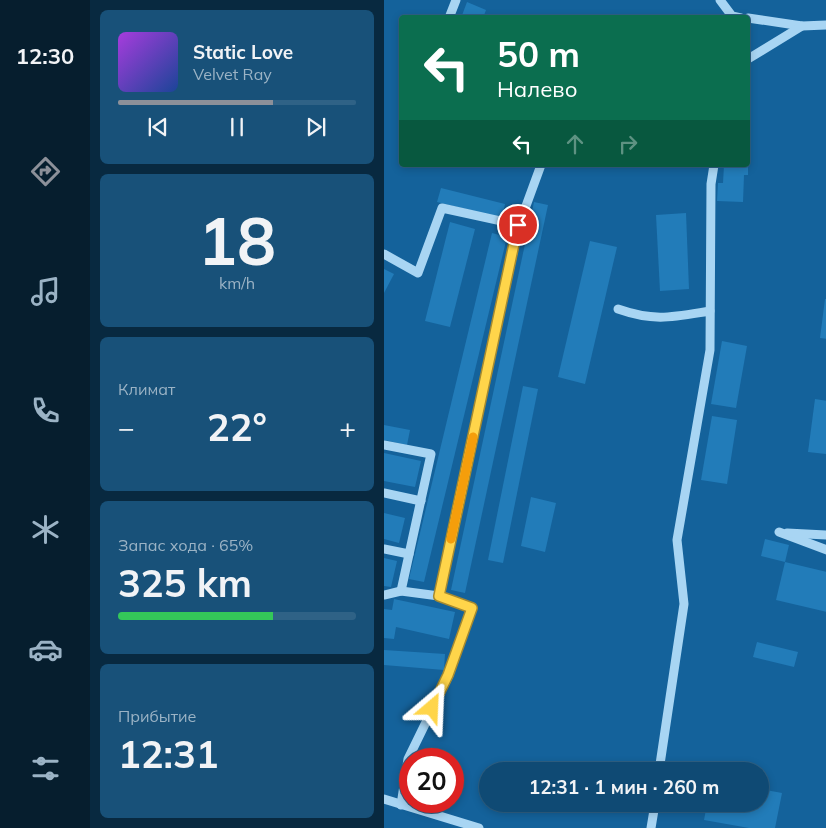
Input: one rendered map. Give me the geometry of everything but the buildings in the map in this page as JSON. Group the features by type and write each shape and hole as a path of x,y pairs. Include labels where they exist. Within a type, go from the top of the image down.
{"street":[{"path":"450,15 456,0"},
{"path":"720,0 733,15"},
{"path":"750,18 802,26 826,25"},
{"path":"750,58 802,26"},
{"path":"439,596 518,225 540,167"},
{"path":"660,762 684,604 677,540 710,350 710,184 714,167"},
{"path":"384,254 418,273 442,208 518,225"},
{"path":"618,309 641,317 667,318 710,311"},
{"path":"384,445 431,454 401,591"},
{"path":"384,493 421,500"},
{"path":"826,535 779,532 826,550"},
{"path":"384,549 409,554"},
{"path":"384,595 401,591 439,596 472,608 448,675 413,748"},
{"path":"384,799 399,804"},
{"path":"651,828 653,812"},
{"path":"428,813 479,828"}],"slow traffic":[{"path":"451,539 473,437"}],"route":[{"path":"432,708 448,675 472,608 439,596 518,225"}]}
